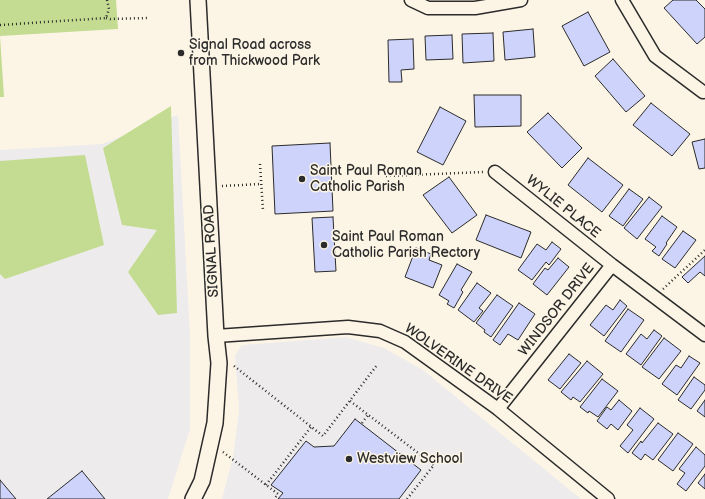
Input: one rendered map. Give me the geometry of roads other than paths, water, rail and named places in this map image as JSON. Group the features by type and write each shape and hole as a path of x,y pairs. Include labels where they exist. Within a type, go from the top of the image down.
{"street":[{"name":"SIGNAL ROAD","path":"193,499 202,481 215,423 219,362 216,336 198,0"},
{"path":"411,0 428,8 475,8 521,0"},
{"path":"622,0 655,56 703,92"},
{"name":"WYLIE PLACE","path":"496,172 612,265"},
{"name":"WINDSOR DRIVE","path":"498,409 612,265 705,335"},
{"name":"WOLVERINE DRIVE","path":"216,336 348,327 380,330 405,342 498,409 608,499"}],"place":[{"name":"Signal Road across from Thickwood Park","path":"181,53"},
{"name":"Saint Paul Roman Catholic Parish","path":"302,179"},
{"name":"Saint Paul Roman Catholic Parish Rectory","path":"324,245"},
{"name":"Westview School","path":"349,459"}]}
